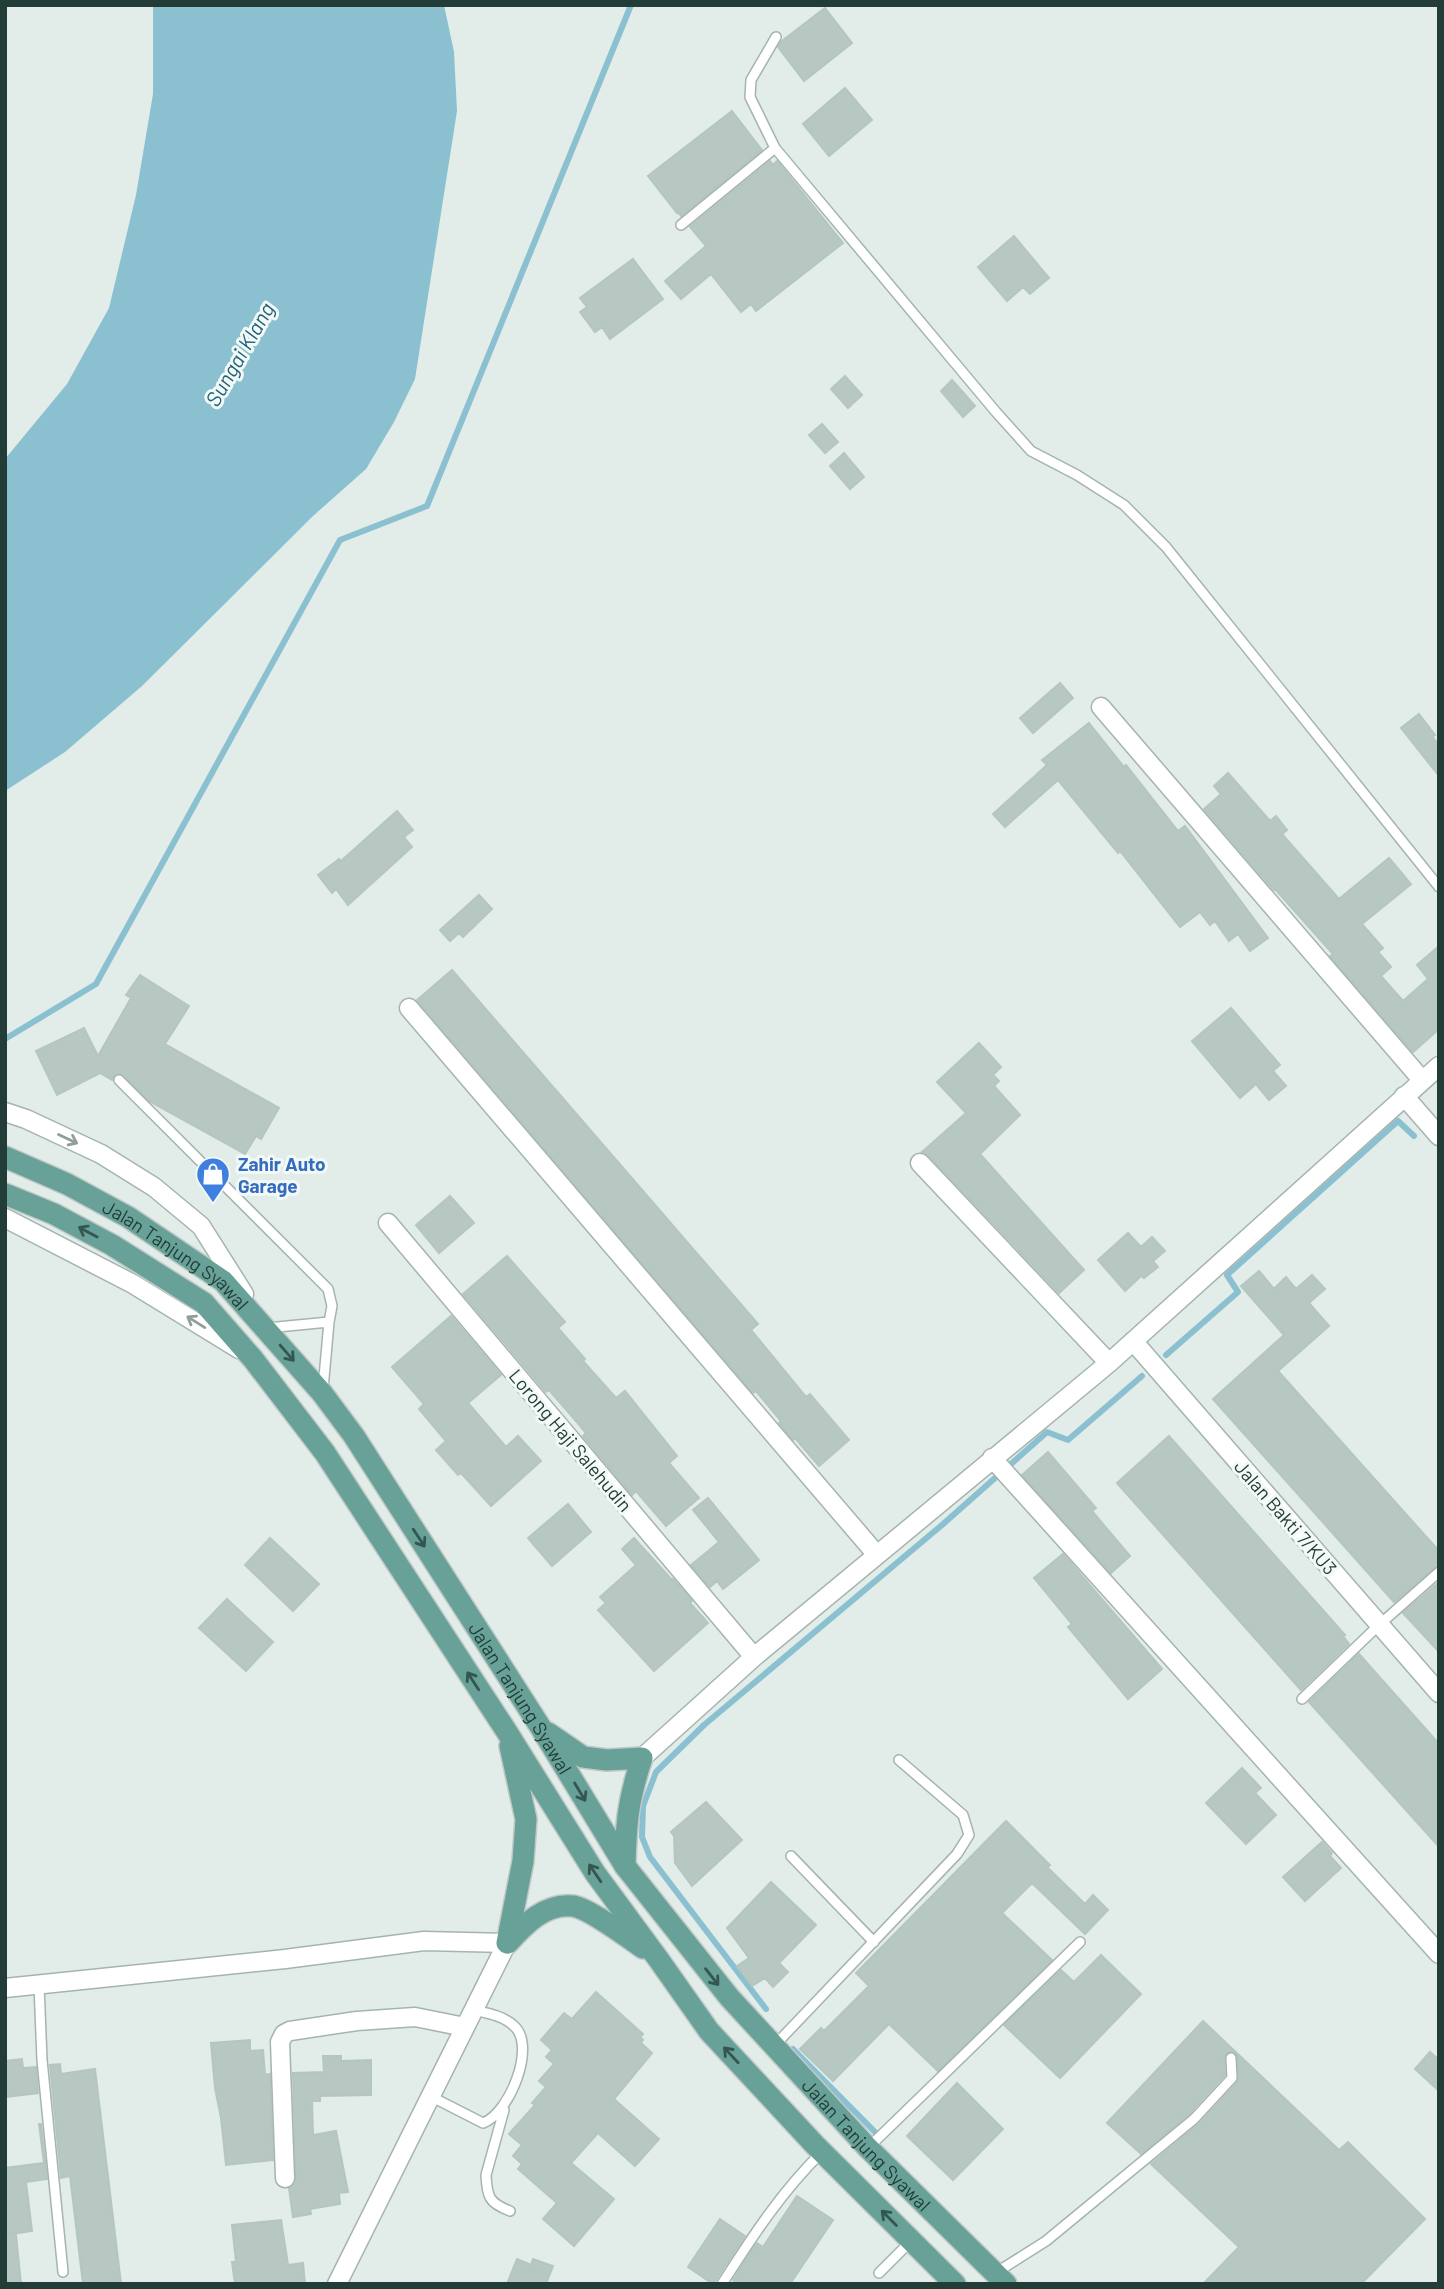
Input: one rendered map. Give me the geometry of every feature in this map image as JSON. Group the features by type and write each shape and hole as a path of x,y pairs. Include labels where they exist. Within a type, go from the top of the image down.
{"main road":[{"name":"Jalan Tanjung Syawal","path":"5,1157 67,1184 128,1217 223,1281 266,1328 322,1393 354,1436 541,1728 625,1866 729,1997 868,2148 1001,2278"},
{"name":"Jalan Tanjung Syawal","path":"5,1194 54,1214 112,1245 204,1303 253,1359 325,1453 507,1732 595,1873 709,2031 822,2152 955,2284"},
{"path":"541,1728 583,1757 607,1760 642,1758 626,1819 625,1866"},
{"path":"507,1732 526,1819 523,1861 508,1943"},
{"path":"508,1943 524,1924 547,1910 574,1906 609,1924 659,1960"}],"street":[{"path":"1101,707 1422,1080"},
{"path":"408,1008 877,1555"},
{"path":"642,1758 754,1657 1109,1363 1439,1066"},
{"path":"1404,1096 1439,1136"},
{"path":"5,1112 101,1154 154,1187 201,1226 266,1328"},
{"path":"920,1163 1109,1363"},
{"path":"5,1218 133,1284 253,1359"},
{"name":"Lorong Haji Salehudin","path":"388,1223 754,1657"},
{"name":"Jalan Bakti 7/KU3","path":"1133,1341 1439,1693"},
{"path":"992,1458 1439,1954"},
{"path":"5,1989 424,1941 508,1943 337,2284"},
{"path":"285,2178 280,2042 284,2034 357,2021 415,2017 466,2027"}],"lane":[{"path":"776,37 751,80 750,97 775,148 1031,451 1077,475 1124,505 1166,547 1439,887"},
{"path":"681,225 775,148"},
{"path":"119,1080 328,1289 332,1306 322,1393"},
{"path":"266,1328 329,1322"},
{"path":"1302,1699 1439,1572"},
{"path":"774,2046 957,1854 969,1835 963,1815 899,1760"},
{"path":"791,1856 874,1941"},
{"path":"868,2148 1080,1942"},
{"path":"39,1984 42,2060 63,2272"},
{"path":"474,2010 496,2016 514,2026 523,2038 523,2057 486,2175 487,2193 495,2205 510,2211"},
{"path":"1001,2278 1194,2119 1232,2078 1231,2058"},
{"path":"430,2096 483,2123 492,2120 506,2105"},
{"path":"722,2284 775,2204 801,2172 822,2152"},
{"path":"879,2273 911,2241"}],"water":[{"name":"Sungai Klang","path":"153,5 444,5 454,52 457,111 415,379 394,422 366,469 313,516 142,686 65,752 5,791 5,459 67,384 109,308 136,195 153,94"}],"building":[{"path":"825,8 852,43 804,81 778,47"},
{"path":"845,88 872,120 829,156 803,124"},
{"path":"732,111 762,150 681,216 648,176"},
{"path":"770,161 773,165 777,161 843,243 756,311 751,304 741,312 711,274 681,299 665,281 706,246 690,227"},
{"path":"1014,236 1049,278 1030,294 1023,287 1007,301 978,267"},
{"path":"633,259 663,299 610,339 602,327 595,332 580,312 587,307 580,298"},
{"path":"845,376 862,395 848,408 831,389"},
{"path":"952,380 975,406 963,417 941,391"},
{"path":"822,424 838,442 825,453 809,435"},
{"path":"844,453 864,477 850,489 830,466"},
{"path":"1060,683 1073,698 1033,733 1020,718"},
{"path":"1419,714 1439,745 1439,776 1401,728"},
{"path":"1089,723 1178,831 1185,826 1268,938 1250,951 1238,934 1229,941 1215,921 1210,925 1200,912 1180,927 1120,851 1118,853 1058,780 1005,827 993,814 1047,765 1042,760"},
{"path":"1228,773 1270,821 1276,816 1287,830 1282,834 1339,899 1389,858 1411,884 1362,924 1383,948 1378,952 1391,967 1381,976 1403,1001 1428,979 1417,965 1439,946 1439,1029 1413,1052 1330,956 1333,954 1204,809 1221,794 1214,786"},
{"path":"397,811 413,830 404,837 412,847 348,905 336,889 332,893 318,875 339,859 341,861"},
{"path":"479,895 492,909 463,937 459,933 450,941 440,930"},
{"path":"452,970 758,1324 751,1330 806,1397 810,1394 849,1440 819,1466 795,1438 793,1440 756,1391 753,1393 417,1000"},
{"path":"140,975 189,1006 165,1044 279,1108 261,1139 256,1136 245,1154 149,1101 121,1074 115,1075 112,1080 100,1073 57,1095 36,1051 84,1028 98,1056 131,998 126,995"},
{"path":"1231,1008 1280,1065 1273,1071 1286,1086 1269,1100 1256,1084 1240,1098 1192,1041"},
{"path":"979,1043 1001,1067 993,1075 999,1081 994,1086 1020,1115 980,1154 1084,1270 1059,1293 928,1155 922,1152 966,1113 937,1082"},
{"path":"450,1196 474,1223 439,1253 416,1225"},
{"path":"1128,1233 1141,1247 1152,1237 1165,1251 1153,1261 1158,1267 1144,1278 1141,1276 1125,1291 1098,1260"},
{"path":"507,1256 565,1322 558,1328 585,1359 583,1361 616,1398 625,1391 677,1456 669,1463 699,1498 666,1526 636,1491 632,1495 583,1436 586,1433 576,1421 549,1390 546,1392 463,1294"},
{"path":"1259,1271 1274,1289 1286,1277 1296,1289 1312,1275 1325,1289 1309,1303 1329,1326 1278,1371 1439,1551 1439,1565 1394,1602 1213,1399 1284,1335 1241,1286"},
{"path":"451,1316 501,1375 468,1403 506,1447 518,1436 541,1461 491,1506 436,1450 446,1441 419,1409 424,1404 392,1367"},
{"path":"1169,1436 1345,1635 1343,1636 1349,1644 1301,1690 1117,1483"},
{"path":"1048,1452 1096,1508 1092,1511 1130,1556 1111,1573 1022,1475"},
{"path":"708,1498 759,1560 723,1589 717,1581 710,1587 691,1565 719,1542 693,1510"},
{"path":"568,1504 591,1532 552,1566 528,1538"},
{"path":"270,1538 319,1584 293,1611 245,1565"},
{"path":"634,1538 673,1579 708,1623 654,1671 598,1610 606,1603 600,1597 636,1565 622,1549"},
{"path":"1063,1554 1162,1669 1128,1699 1068,1627 1072,1624 1034,1578"},
{"path":"1439,1582 1439,1652 1403,1613"},
{"path":"227,1599 273,1642 246,1671 199,1628"},
{"path":"1359,1654 1439,1744 1439,1847 1309,1702"},
{"path":"1242,1768 1261,1788 1255,1793 1276,1815 1246,1844 1206,1803"},
{"path":"706,1802 742,1840 692,1886 675,1863 674,1836 671,1832"},
{"path":"1006,1821 1085,1904 1093,1895 1108,1910 1085,1934 1032,1883 1002,1913 1052,1960 938,2071 889,2024 833,2081 800,2049 821,2028 824,2031 869,1986 856,1973"},
{"path":"1322,1842 1341,1868 1305,1901 1283,1877"},
{"path":"771,1882 816,1925 779,1963 788,1972 773,1987 765,1978 752,1986 737,1966 749,1958 727,1928"},
{"path":"1101,1955 1141,1994 1060,2078 1004,2025 1061,1970 1074,1982"},
{"path":"596,1992 643,2034 640,2037 643,2040 641,2043 652,2053 614,2099 659,2139 635,2166 598,2133 571,2163 614,2199 574,2246 543,2219 557,2203 518,2169 522,2164 513,2156 522,2145 509,2134 535,2105 532,2103 546,2087 539,2081 554,2064 546,2057 552,2050 541,2040 564,2013 572,2019"},
{"path":"1203,2021 1339,2150 1348,2142 1425,2219 1361,2284 1203,2284 1239,2247 1151,2164 1199,2124 1237,2083 1237,2055 1234,2052 1227,2053 1224,2058 1225,2075 1189,2114 1141,2154 1107,2123"},
{"path":"250,2040 250,2051 263,2050 265,2075 270,2074 273,2160 226,2165 211,2043"},
{"path":"1430,2052 1439,2060 1439,2091 1415,2069"},
{"path":"323,2056 341,2056 341,2061 371,2060 371,2095 320,2096 320,2101 312,2101 313,2135 336,2131 348,2192 339,2193 340,2204 310,2209 311,2214 293,2217 289,2188 295,2184 296,2178 293,2073 324,2072"},
{"path":"22,2059 23,2068 36,2067 38,2093 5,2097 5,2061"},
{"path":"60,2064 61,2074 95,2069 121,2284 83,2284 70,2176 61,2178 50,2065"},
{"path":"957,2083 1003,2129 953,2180 907,2136"},
{"path":"39,2124 47,2179 26,2182 32,2231 5,2235 5,2168 44,2163"},
{"path":"797,2196 833,2220 790,2284 738,2284 733,2280 750,2253 757,2243 763,2247"},
{"path":"720,2219 745,2236 713,2284 688,2267"},
{"path":"281,2220 288,2265 303,2263 305,2284 235,2284 232,2262 236,2262 232,2225"},
{"path":"5,2235 16,2235 21,2284 5,2284"},
{"path":"517,2259 531,2265 533,2259 553,2266 546,2284 507,2284"}],"waterway":[{"path":"5,1039 96,984 340,540 427,506 631,5"},
{"path":"1166,1355 1238,1292 1227,1275 1398,1121 1414,1136"},
{"path":"1011,1464 1047,1432 1068,1440 1142,1376"},
{"path":"766,2009 650,1857 642,1837 643,1806 656,1772 704,1725 995,1478"},
{"path":"793,2049 875,2132"}],"place":[{"name":"Zahir Auto Garage","path":"213,1204"}]}
